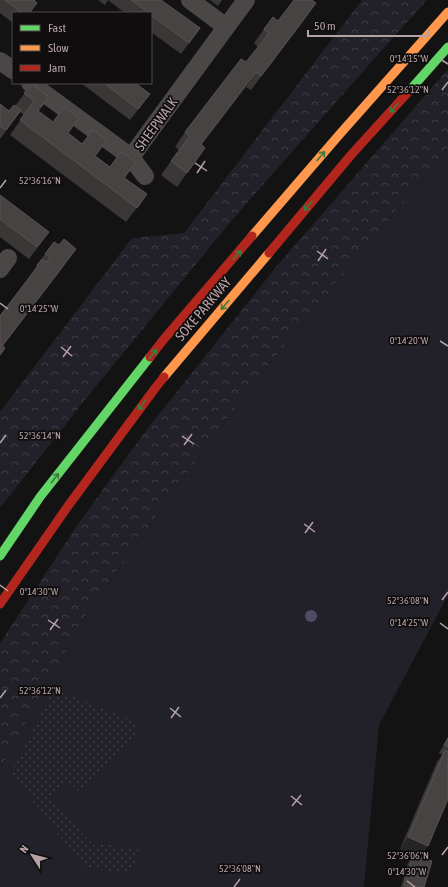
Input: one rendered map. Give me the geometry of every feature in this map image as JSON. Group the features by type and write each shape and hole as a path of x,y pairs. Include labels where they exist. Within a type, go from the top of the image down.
{"highway":[{"name":"SOKE PARKWAY","path":"0,556 40,497 164,339 448,12"},
{"name":"SOKE PARKWAY","path":"0,604 68,506 156,387 351,155 448,47"},
{"path":"0,545 40,497"},
{"path":"0,607 6,595"}],"street":[{"path":"190,0 226,28"},
{"name":"SHEEPWALK","path":"31,84 131,157 246,0"},
{"path":"0,61 12,69"},
{"path":"131,157 145,176"}],"green space":[{"path":"362,0 427,0 232,220 84,401 0,508 0,412 132,238 184,233"},
{"path":"448,69 448,148 248,390 90,608 0,769 0,643 80,521 148,428 276,267"},
{"path":"448,148 448,595 379,725 364,887 0,887 0,769 90,608 248,390"},
{"path":"54,689 134,721 138,737 82,793 65,780 50,797 90,842 140,850 130,874 83,867 11,772"}],"building":[{"path":"5,0 34,0 37,3 30,12 21,12"},
{"path":"131,0 161,0 200,28 189,43 152,16 152,12 148,12"},
{"path":"294,0 312,0 316,3 261,76 256,72 201,144 205,148 187,173 171,161 190,136 185,132 241,59 246,62 269,33 264,29 273,17 278,21"},
{"path":"32,84 49,97 38,111 53,122 64,107 79,118 68,133 82,144 93,130 107,140 95,156 110,167 121,152 136,162 124,178 147,194 137,208 20,120 34,101 24,93"},
{"path":"105,84 136,84 150,94 138,109"},
{"path":"0,104 9,111 14,105 21,110 6,130 0,126"},
{"path":"0,195 49,232 37,247 0,219"},
{"path":"64,239 76,249 2,346 5,348 0,355 0,316 42,259 46,262 50,258 45,254 54,242 59,245"},
{"path":"448,738 448,747 444,745"},
{"path":"445,750 448,752 448,799 428,846 408,837"},
{"path":"413,855 432,861 424,887 404,886"}],"traffic: fast":[{"path":"410,90 448,47"},
{"path":"0,556 40,497 150,357"}],"traffic: slow":[{"path":"252,236 448,12"},
{"path":"164,377 269,253"}],"traffic: jam":[{"path":"269,253 351,155 410,90"},
{"path":"150,357 252,236"},
{"path":"0,604 68,506 164,377"}]}
